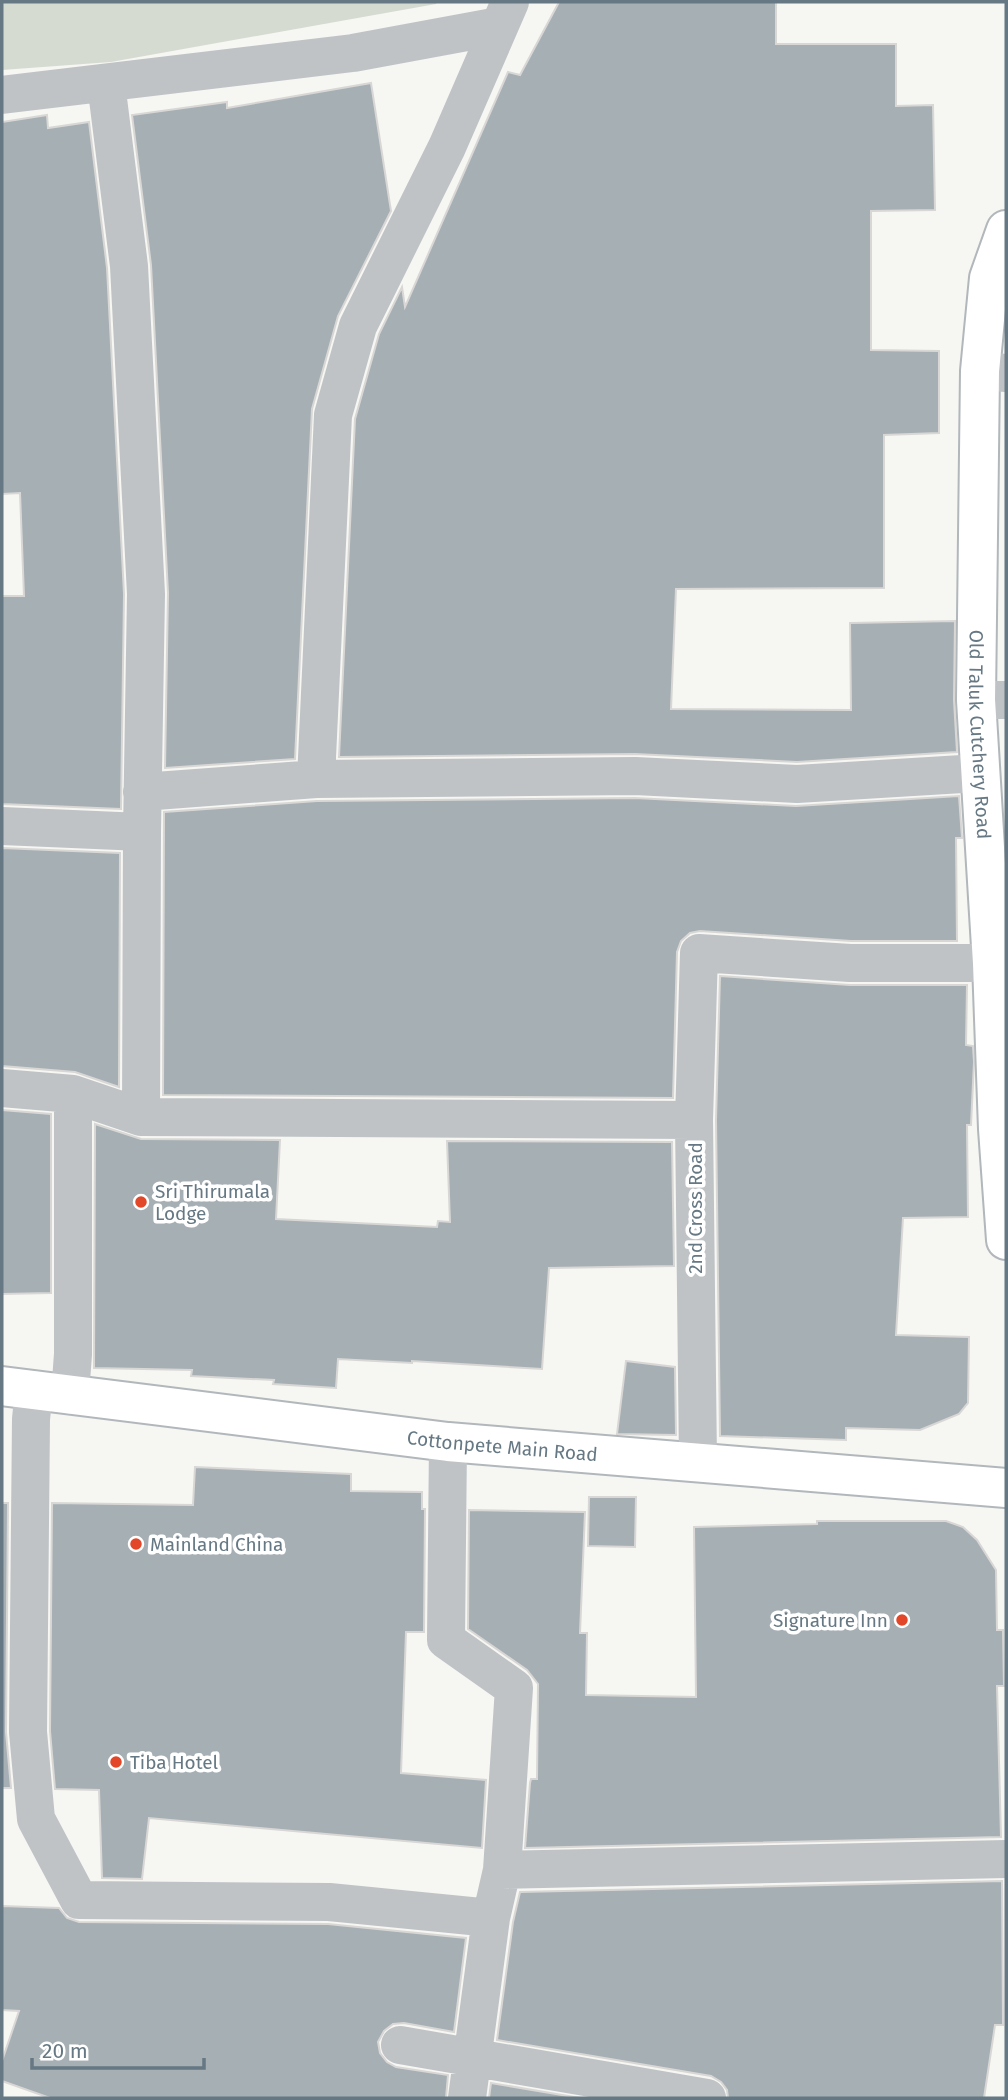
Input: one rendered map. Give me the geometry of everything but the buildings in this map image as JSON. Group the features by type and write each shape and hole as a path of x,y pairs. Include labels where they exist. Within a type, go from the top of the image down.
{"street":[{"path":"2,94 353,54 505,14"},
{"path":"316,779 332,415 358,326 447,147 505,14"},
{"path":"106,83 129,266 145,580 141,1117"},
{"name":"Old Taluk Cutchery Road","path":"1006,230 989,278 993,372 991,700 979,773 1006,1240"},
{"path":"142,792 316,779 635,776 797,784 979,773"},
{"path":"2,826 142,832"},
{"name":"2nd Cross Road","path":"698,1462 694,1120 699,953 850,962 992,963"},
{"path":"2,1088 73,1094 141,1117 694,1120"},
{"path":"73,1094 73,1354 36,1390 32,1419 15,1732 36,1819 79,1900 329,1902 491,1918"},
{"name":"Cottonpete Main Road","path":"36,1390 448,1442 1006,1488"},
{"path":"448,1442 446,1640 514,1688 502,1870 491,1918 467,2098"},
{"path":"502,1870 1006,1859"},
{"path":"400,2045 707,2098"}],"shaded area":[{"path":"2,2 437,2 111,62 2,70"}],"place":[{"name":"Sri Thirumala Lodge","path":"141,1202"},
{"name":"Mainland China","path":"136,1544"},
{"name":"Signature Inn","path":"902,1620"},
{"name":"Tiba Hotel","path":"116,1762"}]}
